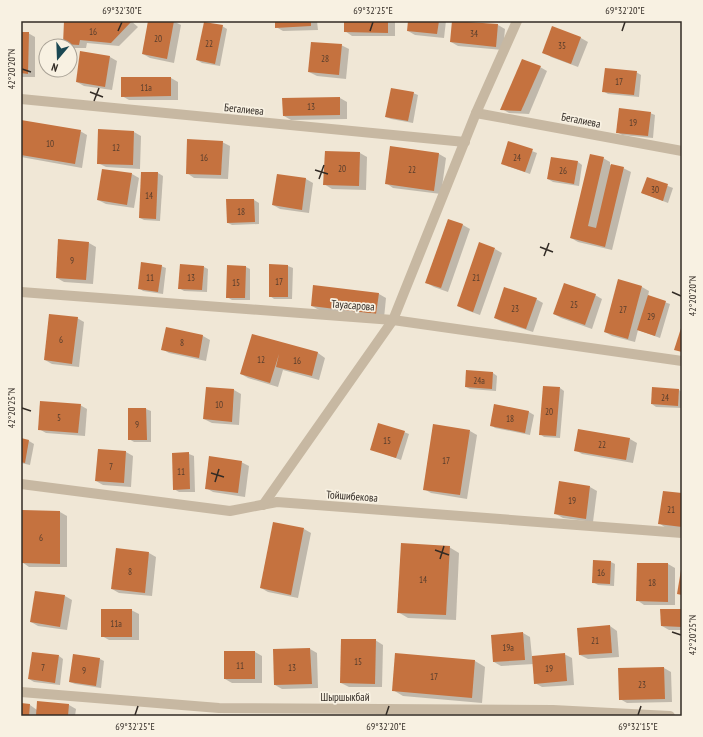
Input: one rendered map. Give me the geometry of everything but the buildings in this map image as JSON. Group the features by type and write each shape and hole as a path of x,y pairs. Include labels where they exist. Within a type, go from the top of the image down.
{"street":[{"path":"263,505 392,320 476,113 517,21"},
{"name":"Бегалиева","path":"21,99 465,142"},
{"name":"Бегалиева","path":"476,113 682,151"},
{"name":"Тауасарова","path":"21,292 392,320 682,361"},
{"name":"Тойшибекова","path":"21,484 230,511 277,502 682,533"},
{"name":"Шыршыкбай","path":"21,692 219,708 553,710 670,716"}]}
